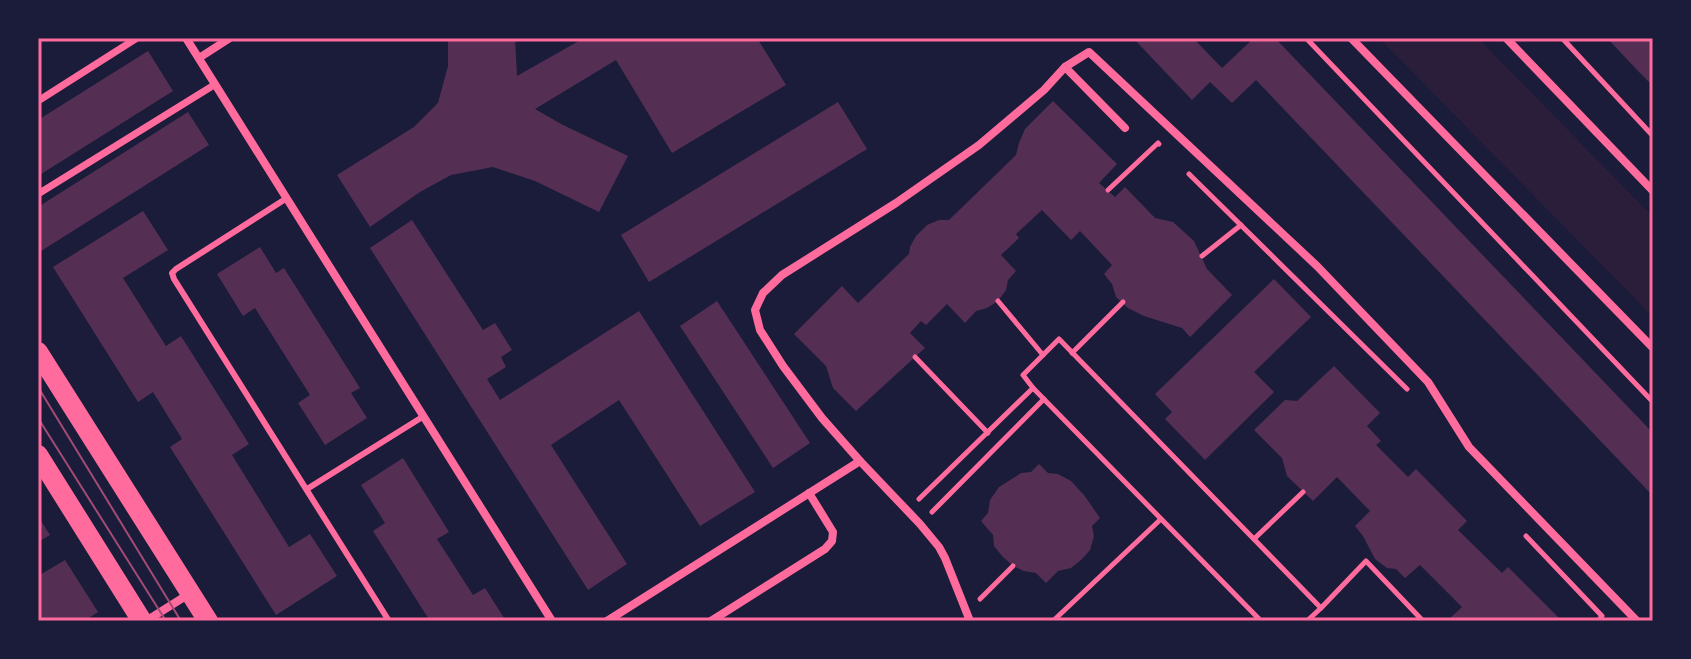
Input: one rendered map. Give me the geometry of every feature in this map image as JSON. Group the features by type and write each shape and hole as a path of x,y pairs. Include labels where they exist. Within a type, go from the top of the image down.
{"main road":[{"path":"38,352 208,621"},
{"path":"38,455 144,621"}],"street":[{"path":"38,101 137,38"},
{"path":"186,38 552,621"},
{"path":"199,58 230,38"},
{"path":"1351,38 1653,348"},
{"path":"1506,38 1653,191"},
{"path":"968,616 939,547 814,408 760,330 755,310 763,293 782,275 896,203 979,145 1044,90 1065,67 1089,52 1317,266 1428,382 1469,447 1637,621"},
{"path":"1065,67 1125,128"},
{"path":"38,194 214,85"},
{"path":"607,621 860,461"},
{"path":"711,621 825,549 832,541 833,532 809,493"},
{"path":"144,621 191,593"}],"lane":[{"path":"287,198 172,273 389,621"},
{"path":"307,489 424,416"}],"path":[{"path":"1306,38 1653,402"},
{"path":"1562,38 1653,136"},
{"path":"1108,190 1158,143 1168,153"},
{"path":"1189,174 1413,395"},
{"path":"1202,256 1241,225"},
{"path":"998,301 1043,355"},
{"path":"1072,353 1123,302"},
{"path":"1261,621 1023,375 1059,339 1321,608"},
{"path":"915,357 988,433"},
{"path":"907,511 1033,388"},
{"path":"920,524 1044,399"},
{"path":"1254,539 1303,492"},
{"path":"1053,621 1161,519"},
{"path":"1519,527 1602,616 1598,621"},
{"path":"1307,621 1366,561 1423,621"},
{"path":"968,616 1013,566"}],"shaded area":[{"path":"1379,38 1478,38 1653,217 1653,317"}],"building":[{"path":"448,38 515,38 517,76 584,38 757,38 786,85 672,153 616,60 535,109 628,156 599,212 535,181 493,167 451,175 420,192 370,227 337,175 414,127 438,103 448,66"},
{"path":"1133,38 1193,38 1222,68 1254,38 1275,38 1653,433 1653,496 1256,80 1232,103 1210,82 1192,100"},
{"path":"1607,38 1653,38 1653,86 1639,72"},
{"path":"148,51 173,91 38,176 38,120"},
{"path":"1053,101 1117,164 1099,183 1115,197 1125,187 1155,218 1173,222 1194,241 1207,269 1232,295 1190,337 1182,328 1128,308 1116,297 1112,284 1104,274 1112,265 1080,231 1071,240 1042,210 1016,234 1019,238 1001,255 1016,271 998,301 976,311 965,323 947,304 926,325 921,321 910,333 925,348 856,411 833,388 826,366 794,334 842,286 858,303 909,254 916,236 927,225 949,220 1016,155 1025,129"},
{"path":"838,102 867,149 649,282 621,235"},
{"path":"188,112 209,145 38,253 38,207"},
{"path":"143,211 168,250 123,278 166,346 181,336 249,444 232,455 289,547 310,534 337,576 276,615 170,447 182,439 153,392 138,402 53,267"},
{"path":"412,220 483,330 495,323 512,350 501,357 506,367 487,379 500,400 639,311 755,492 700,526 619,400 551,445 627,564 588,590 370,248"},
{"path":"260,247 276,273 284,268 360,388 351,393 367,418 325,445 298,403 310,395 255,308 243,316 217,274"},
{"path":"1274,279 1311,317 1254,372 1274,392 1205,460 1165,419 1172,412 1155,394"},
{"path":"717,301 810,443 773,468 680,326"},
{"path":"1334,366 1380,413 1367,426 1381,441 1376,445 1408,477 1416,469 1467,521 1458,530 1502,573 1508,567 1562,621 1447,621 1462,607 1420,565 1405,578 1396,569 1387,568 1375,559 1355,526 1370,511 1337,477 1313,501 1287,476 1282,458 1254,430 1285,400 1297,401"},
{"path":"403,458 449,532 437,539 473,595 485,588 506,621 430,621 373,531 385,523 361,485"},
{"path":"1039,464 1048,473 1071,481 1100,518 1092,526 1094,536 1090,550 1071,568 1058,571 1046,583 1036,573 1013,566 1002,556 994,546 993,535 981,521 988,513 990,500 999,487 1021,473 1031,472"},
{"path":"38,516 50,535 38,542"},
{"path":"65,560 98,612 84,621 38,621 38,576"}],"tram line":[{"path":"38,387 181,621"},
{"path":"38,418 166,621"}]}
